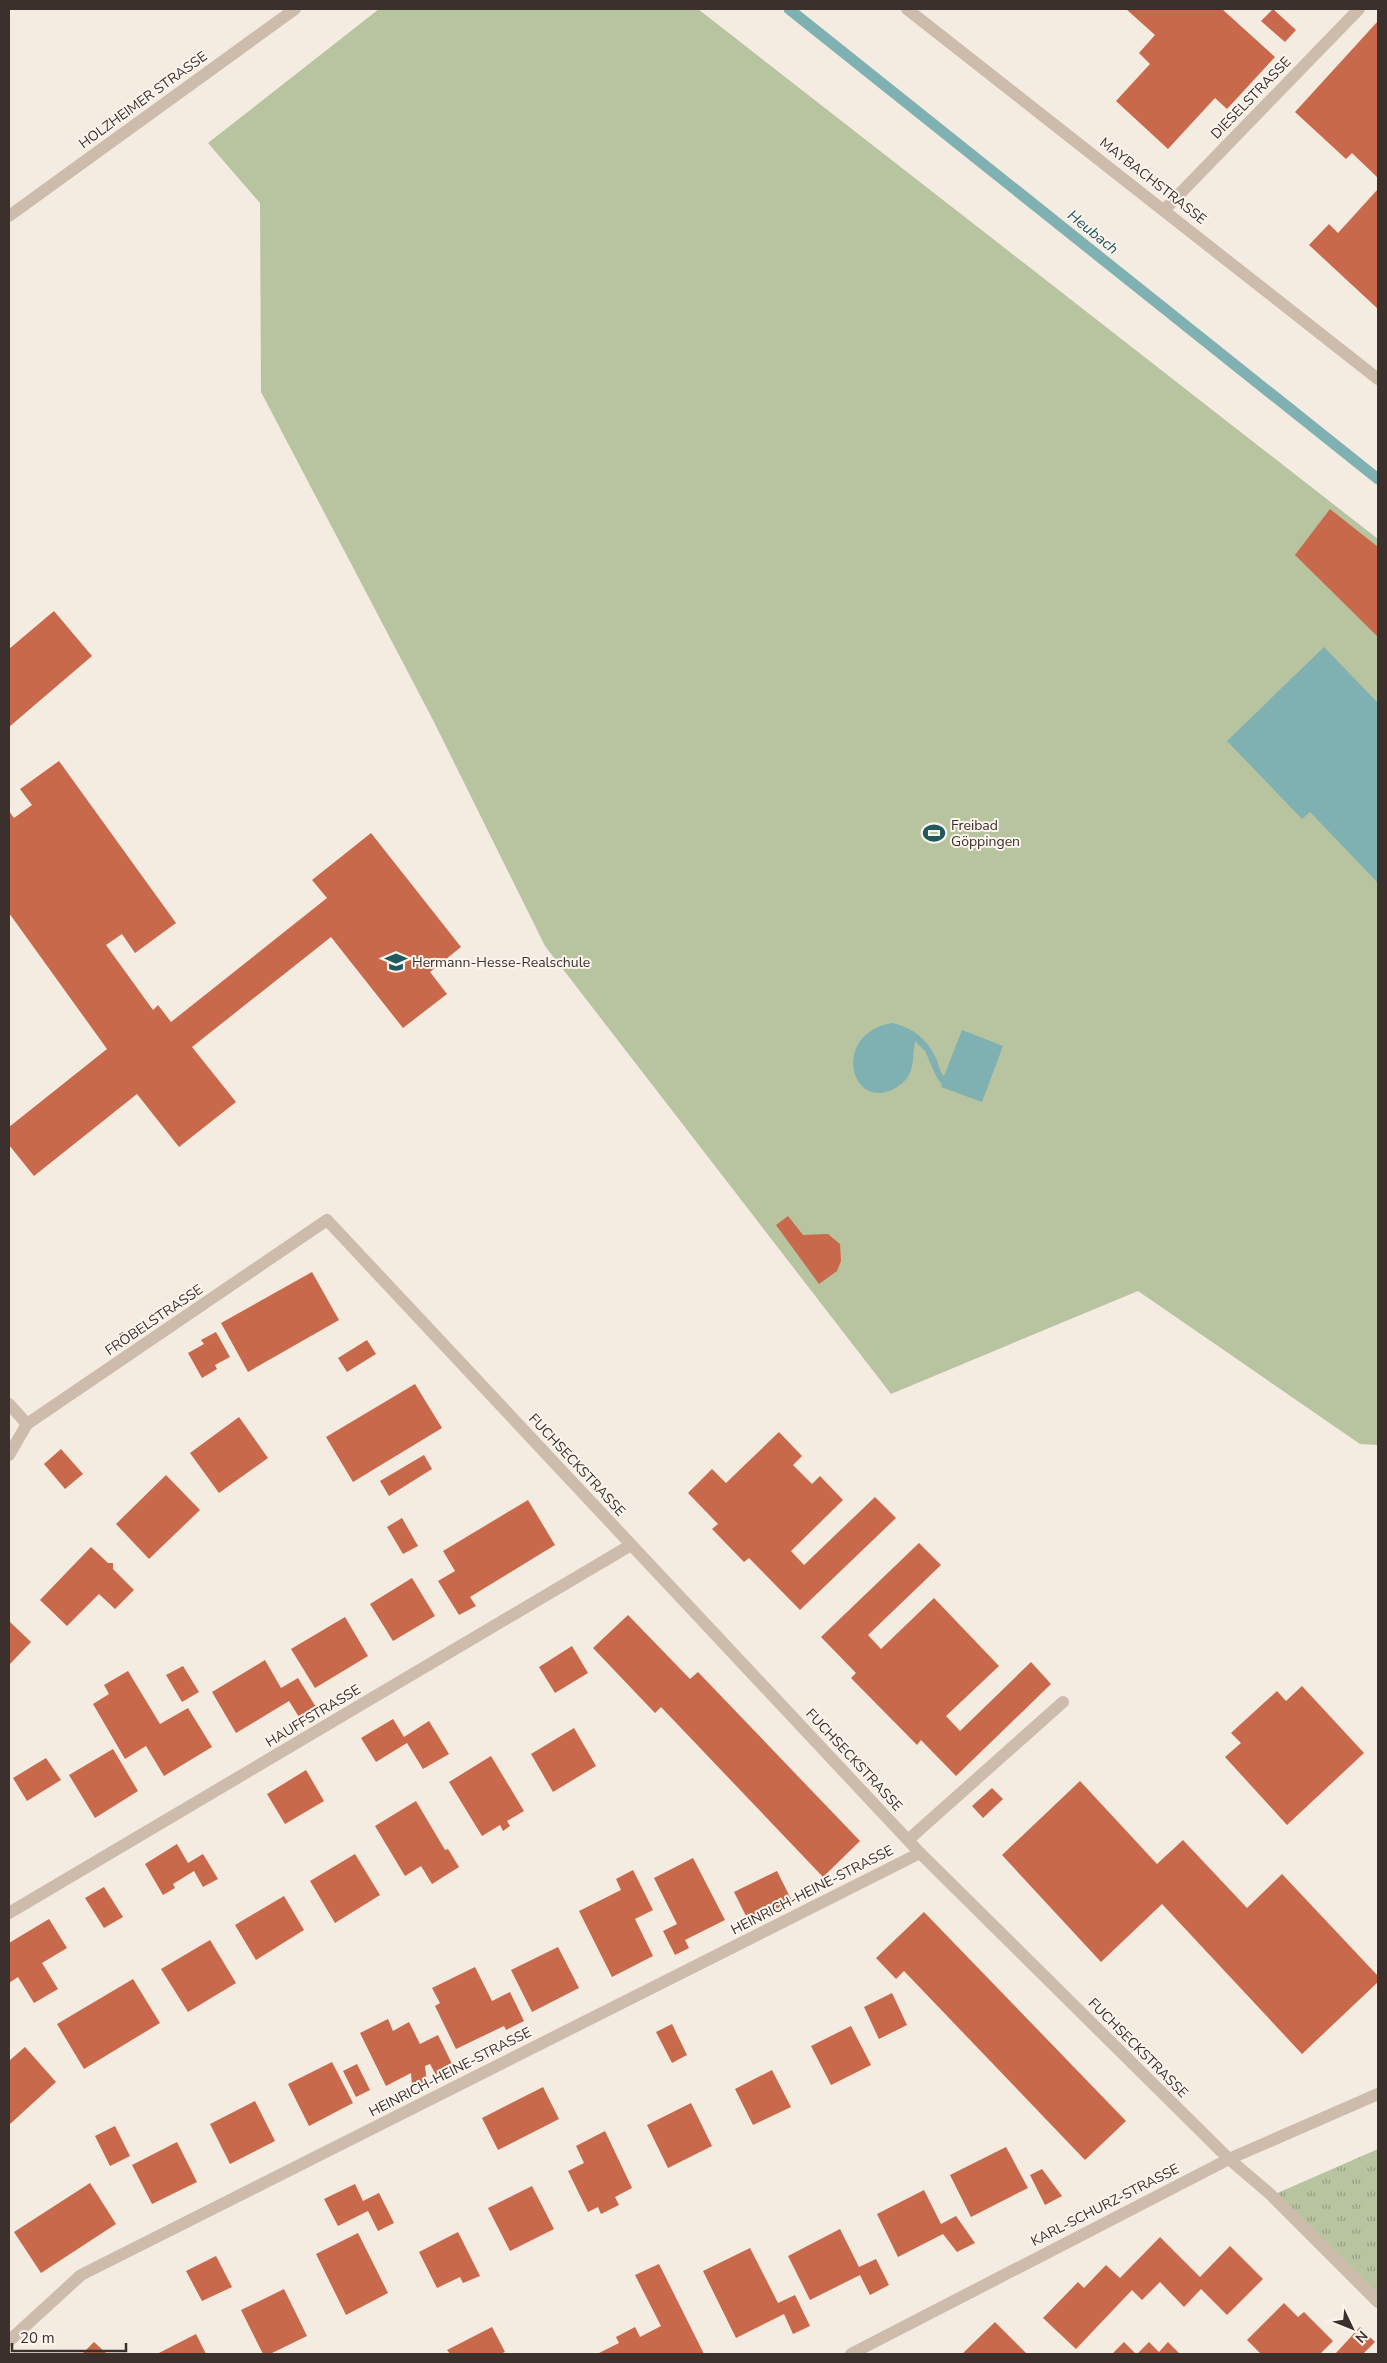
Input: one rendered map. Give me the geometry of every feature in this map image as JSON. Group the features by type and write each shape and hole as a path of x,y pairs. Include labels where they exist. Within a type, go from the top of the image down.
{"street":[{"name":"HOLZHEIMER STRASSE","path":"9,216 294,9"},
{"name":"MAYBACHSTRASSE","path":"907,9 1165,209 1378,379"},
{"name":"DIESELSTRASSE","path":"1165,209 1359,9"},
{"name":"FRÖBELSTRASSE","path":"9,1455 27,1424 327,1220"},
{"name":"FUCHSECKSTRASSE","path":"327,1220 908,1840 1229,2159 1270,2194 1378,2302"},
{"path":"9,1404 27,1424"},
{"name":"HAUFFSTRASSE","path":"9,1913 632,1545"},
{"path":"908,1840 1063,1702"},
{"name":"HEINRICH-HEINE-STRASSE","path":"9,2341 81,2275 920,1852"},
{"name":"KARL-SCHURZ-STRASSE","path":"852,2354 1229,2159 1378,2094"}],"green space":[{"name":"Freibad Göppingen","path":"379,9 698,9 1378,539 1378,1445 1360,1444 1138,1291 891,1394 545,946 433,720 261,392 260,203 208,143"},
{"path":"1378,2149 1378,2299 1273,2195"}],"water":[{"path":"1324,647 1378,703 1378,883 1310,812 1302,819 1227,741"},
{"path":"893,1023 913,1031 924,1040 937,1060 944,1076 962,1030 1003,1046 982,1102 941,1087 942,1084 937,1078 925,1051 915,1041 912,1067 904,1082 892,1090 877,1093 865,1089 857,1080 854,1067 855,1053 861,1040 874,1029"}],"building":[{"path":"1126,9 1222,9 1275,57 1227,109 1215,98 1168,149 1116,101 1150,64 1139,53 1155,35"},
{"path":"1273,9 1296,30 1285,42 1261,21"},
{"path":"1378,21 1378,178 1352,153 1346,159 1295,112"},
{"path":"1378,189 1378,309 1309,245 1329,224 1338,233"},
{"path":"1330,509 1378,547 1378,637 1295,555"},
{"path":"54,611 92,656 9,727 9,649"},
{"name":"Hermann-Hesse-Realschule","path":"59,761 176,923 135,953 122,934 106,945 153,1010 158,1005 171,1022 327,898 312,880 371,833 461,947 430,972 447,994 403,1028 331,937 192,1047 236,1102 179,1147 137,1094 34,1176 9,1145 9,1127 107,1049 9,913 9,811 14,818 32,805 20,789"},
{"path":"788,1216 803,1235 828,1234 840,1244 841,1261 837,1271 819,1284 776,1225"},
{"path":"312,1272 339,1320 248,1372 221,1323"},
{"path":"216,1332 230,1357 215,1365 217,1369 202,1378 188,1353 204,1344 201,1340"},
{"path":"367,1340 376,1354 347,1372 338,1358"},
{"path":"415,1384 442,1428 353,1482 326,1437"},
{"path":"239,1417 268,1458 219,1493 190,1453"},
{"path":"779,1432 802,1456 793,1465 812,1484 820,1476 843,1500 791,1551 804,1565 875,1497 896,1518 800,1610 749,1558 744,1562 712,1529 718,1524 688,1493 712,1469 726,1483"},
{"path":"61,1449 83,1474 65,1489 44,1464"},
{"path":"424,1455 432,1469 389,1496 380,1481"},
{"path":"166,1475 200,1510 149,1559 116,1524"},
{"path":"528,1500 555,1545 470,1597 476,1606 459,1615 438,1581 455,1571 443,1551"},
{"path":"402,1518 418,1546 403,1554 387,1527"},
{"path":"919,1543 941,1565 868,1635 881,1649 934,1598 999,1666 946,1716 960,1731 1031,1662 1051,1684 956,1776 921,1740 917,1745 851,1678 856,1673 821,1637"},
{"path":"91,1547 108,1563 113,1563 113,1569 134,1590 115,1609 99,1594 67,1626 40,1600"},
{"path":"412,1578 435,1616 393,1641 370,1604"},
{"path":"628,1615 690,1679 698,1672 860,1841 823,1877 661,1707 655,1713 593,1648"},
{"path":"345,1617 368,1656 315,1688 291,1649"},
{"path":"9,1621 31,1642 9,1665"},
{"path":"572,1646 588,1673 555,1693 539,1667"},
{"path":"265,1660 281,1688 298,1678 316,1707 299,1717 289,1701 236,1733 212,1692"},
{"path":"183,1666 199,1692 182,1702 166,1675"},
{"path":"128,1671 160,1724 188,1708 212,1747 164,1776 146,1746 125,1759 93,1704 109,1694 104,1685"},
{"path":"1302,1686 1364,1753 1287,1825 1225,1757 1241,1743 1231,1733 1277,1691 1286,1701"},
{"path":"393,1719 404,1737 429,1721 449,1754 423,1769 407,1743 376,1762 361,1738"},
{"path":"574,1728 596,1766 553,1792 531,1754"},
{"path":"113,1749 138,1791 95,1818 69,1775"},
{"path":"491,1756 524,1811 507,1821 510,1826 503,1831 500,1825 482,1836 449,1782"},
{"path":"46,1758 61,1780 27,1801 13,1778"},
{"path":"306,1770 324,1801 285,1824 267,1794"},
{"path":"1080,1781 1157,1864 1183,1840 1247,1908 1282,1874 1378,1976 1378,1982 1302,2054 1162,1904 1101,1962 1002,1855"},
{"path":"992,1788 1003,1799 983,1818 972,1806"},
{"path":"416,1801 445,1850 448,1849 459,1867 432,1884 421,1866 405,1876 375,1826"},
{"path":"177,1844 188,1863 203,1854 218,1879 203,1887 194,1871 173,1884 175,1888 163,1895 145,1864"},
{"path":"355,1854 380,1895 335,1923 310,1881"},
{"path":"693,1858 725,1920 685,1940 689,1948 675,1955 663,1931 677,1924 654,1878"},
{"path":"633,1870 653,1910 635,1919 653,1956 612,1977 579,1911 621,1890 616,1879"},
{"path":"777,1871 792,1901 749,1922 734,1892"},
{"path":"104,1887 123,1917 104,1928 85,1898"},
{"path":"284,1896 304,1930 256,1960 235,1925"},
{"path":"924,1912 1126,2121 1085,2160 904,1971 896,1979 876,1958"},
{"path":"49,1919 67,1948 42,1963 58,1989 34,2003 18,1977 9,1983 9,1943"},
{"path":"210,1940 236,1983 188,2012 161,1969"},
{"path":"558,1947 579,1988 532,2012 511,1970"},
{"path":"475,1967 492,2001 510,1992 524,2021 506,2030 504,2026 456,2049 435,2006 440,2003 432,1988"},
{"path":"133,1979 160,2023 84,2069 57,2024"},
{"path":"892,1993 907,2025 879,2039 864,2007"},
{"path":"388,2019 393,2031 409,2022 420,2044 438,2035 453,2066 436,2075 430,2064 425,2066 427,2083 412,2085 411,2073 386,2086 360,2033"},
{"path":"672,2024 687,2055 672,2063 656,2032"},
{"path":"851,2026 871,2065 831,2085 811,2046"},
{"path":"25,2047 56,2082 9,2125 9,2061"},
{"path":"332,2062 353,2103 309,2126 288,2084"},
{"path":"357,2064 370,2090 356,2097 343,2071"},
{"path":"772,2070 791,2107 753,2125 735,2089"},
{"path":"543,2087 559,2119 498,2150 482,2118"},
{"path":"255,2101 275,2141 230,2164 210,2124"},
{"path":"691,2103 712,2146 668,2168 647,2125"},
{"path":"115,2126 130,2156 110,2166 95,2136"},
{"path":"605,2131 632,2188 615,2197 619,2205 601,2214 598,2207 588,2212 568,2171 584,2163 576,2146"},
{"path":"177,2142 197,2182 152,2204 132,2165"},
{"path":"1006,2147 1028,2188 971,2217 950,2175"},
{"path":"1042,2169 1062,2196 1045,2205 1030,2175"},
{"path":"90,2183 116,2224 41,2273 14,2232"},
{"path":"355,2184 363,2201 379,2193 394,2223 378,2231 368,2211 338,2226 324,2199"},
{"path":"532,2186 554,2229 510,2251 488,2208"},
{"path":"924,2190 941,2224 956,2216 975,2243 957,2252 943,2234 898,2257 877,2214"},
{"path":"840,2229 859,2267 876,2259 889,2285 870,2295 860,2275 810,2300 788,2256"},
{"path":"458,2232 480,2276 463,2283 460,2277 437,2288 419,2252"},
{"path":"358,2233 388,2293 346,2315 316,2254"},
{"path":"1160,2237 1200,2277 1230,2246 1263,2279 1227,2315 1201,2289 1184,2307 1160,2282 1142,2300 1132,2290 1076,2349 1043,2318 1078,2282 1084,2288 1106,2265 1120,2278"},
{"path":"750,2248 778,2303 795,2295 810,2326 793,2334 784,2314 736,2338 703,2271"},
{"path":"216,2256 232,2287 202,2301 186,2271"},
{"path":"659,2264 704,2354 597,2354 619,2343 616,2337 635,2327 640,2337 661,2326 635,2275"},
{"path":"284,2289 307,2336 270,2354 263,2354 241,2310"},
{"path":"1284,2303 1298,2317 1304,2312 1333,2341 1320,2354 1261,2354 1247,2340"},
{"path":"995,2322 1027,2354 962,2354"},
{"path":"492,2327 505,2352 500,2354 450,2354 447,2350"},
{"path":"1360,2327 1375,2342 1363,2354 1335,2354"},
{"path":"196,2334 206,2354 157,2354"},
{"path":"94,2342 107,2354 82,2354"},
{"path":"1124,2342 1136,2354 1112,2354"},
{"path":"1149,2342 1159,2352 1168,2342 1180,2354 1137,2354"}],"waterway":[{"name":"Heubach","path":"789,9 1378,479"}],"place":[{"name":"Freibad Göppingen","path":"934,833"},
{"name":"Hermann-Hesse-Realschule","path":"396,962"}]}
